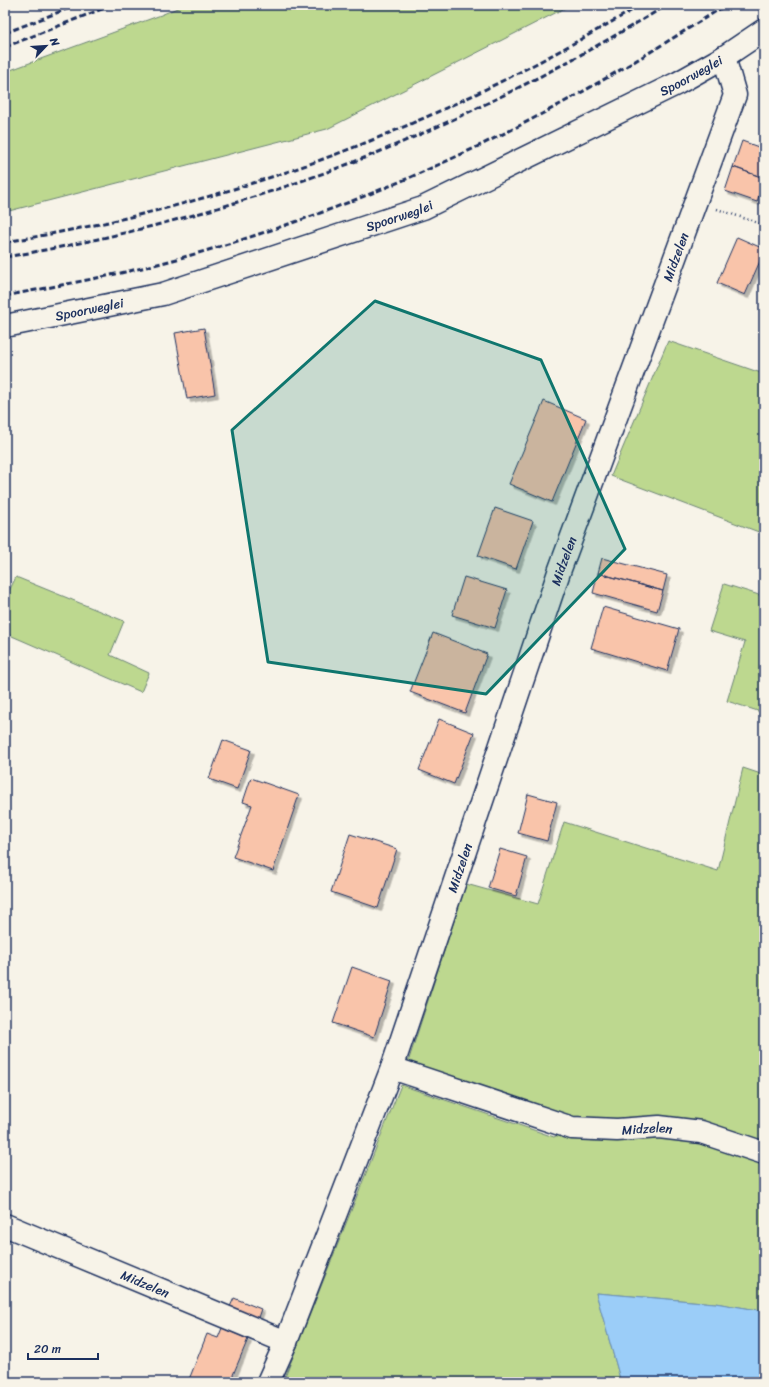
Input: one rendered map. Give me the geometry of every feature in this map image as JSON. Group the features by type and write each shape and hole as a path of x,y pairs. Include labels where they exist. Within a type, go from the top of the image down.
{"street":[{"name":"Spoorweglei","path":"5,326 163,294 423,208 678,83 724,57 764,30"},
{"name":"Midzelen","path":"268,1382 286,1342 392,1068 560,569 735,95 724,57"},
{"name":"Midzelen","path":"392,1068 572,1128 617,1130 659,1127 702,1132 764,1153"},
{"name":"Midzelen","path":"5,1225 286,1342"}],"path":[{"path":"696,202 764,224"}],"highlighted area":[{"path":"375,301 541,360 625,549 486,694 268,662 232,430"}],"green space":[{"path":"184,5 571,5 327,129 5,212 5,72 161,15"},
{"path":"668,341 764,374 764,534 611,476"},
{"path":"16,577 124,621 110,655 149,673 141,692 5,633 5,599"},
{"path":"764,577 764,713 727,701 745,642 709,631 724,584 759,595"},
{"path":"743,768 764,775 764,1311 715,1303 596,1293 621,1382 283,1382 401,1085 554,1137 579,1124 408,1062 466,884 538,904 564,822 718,871"}],"water":[{"path":"596,1293 715,1303 764,1311 764,1382 621,1382"}],"building":[{"path":"742,141 764,149 764,178 733,167"},
{"path":"733,167 764,178 757,202 725,191"},
{"path":"737,237 764,249 745,295 717,283"},
{"path":"204,328 215,394 187,399 175,333"},
{"path":"544,401 586,419 552,502 509,484"},
{"path":"495,508 533,521 516,569 478,556"},
{"path":"602,558 667,575 663,591 598,573"},
{"path":"598,573 663,591 657,611 593,593"},
{"path":"464,577 507,590 495,628 452,615"},
{"path":"603,607 679,629 667,671 591,648"},
{"path":"433,633 487,654 465,713 410,692"},
{"path":"439,719 474,733 454,784 419,770"},
{"path":"223,740 251,750 237,789 209,779"},
{"path":"251,778 299,795 273,871 233,857 252,805 243,802"},
{"path":"528,794 557,802 547,841 518,833"},
{"path":"350,834 397,849 378,908 331,892"},
{"path":"500,849 527,857 516,896 488,888"},
{"path":"352,967 392,981 374,1037 333,1023"},
{"path":"234,1298 261,1309 256,1323 228,1311"},
{"path":"222,1328 248,1339 230,1382 188,1382 207,1334 218,1338"}],"railway":[{"path":"5,33 77,5"},
{"path":"5,47 112,5"},
{"path":"5,242 62,232 176,205 232,189 343,152 397,130 499,83 571,45 641,5"},
{"path":"5,257 42,251 186,217 258,196 356,161 428,131 498,98 600,44 667,5"},
{"path":"5,296 143,268 215,248 268,231 371,194 471,150 536,117 656,49 726,5"}]}
